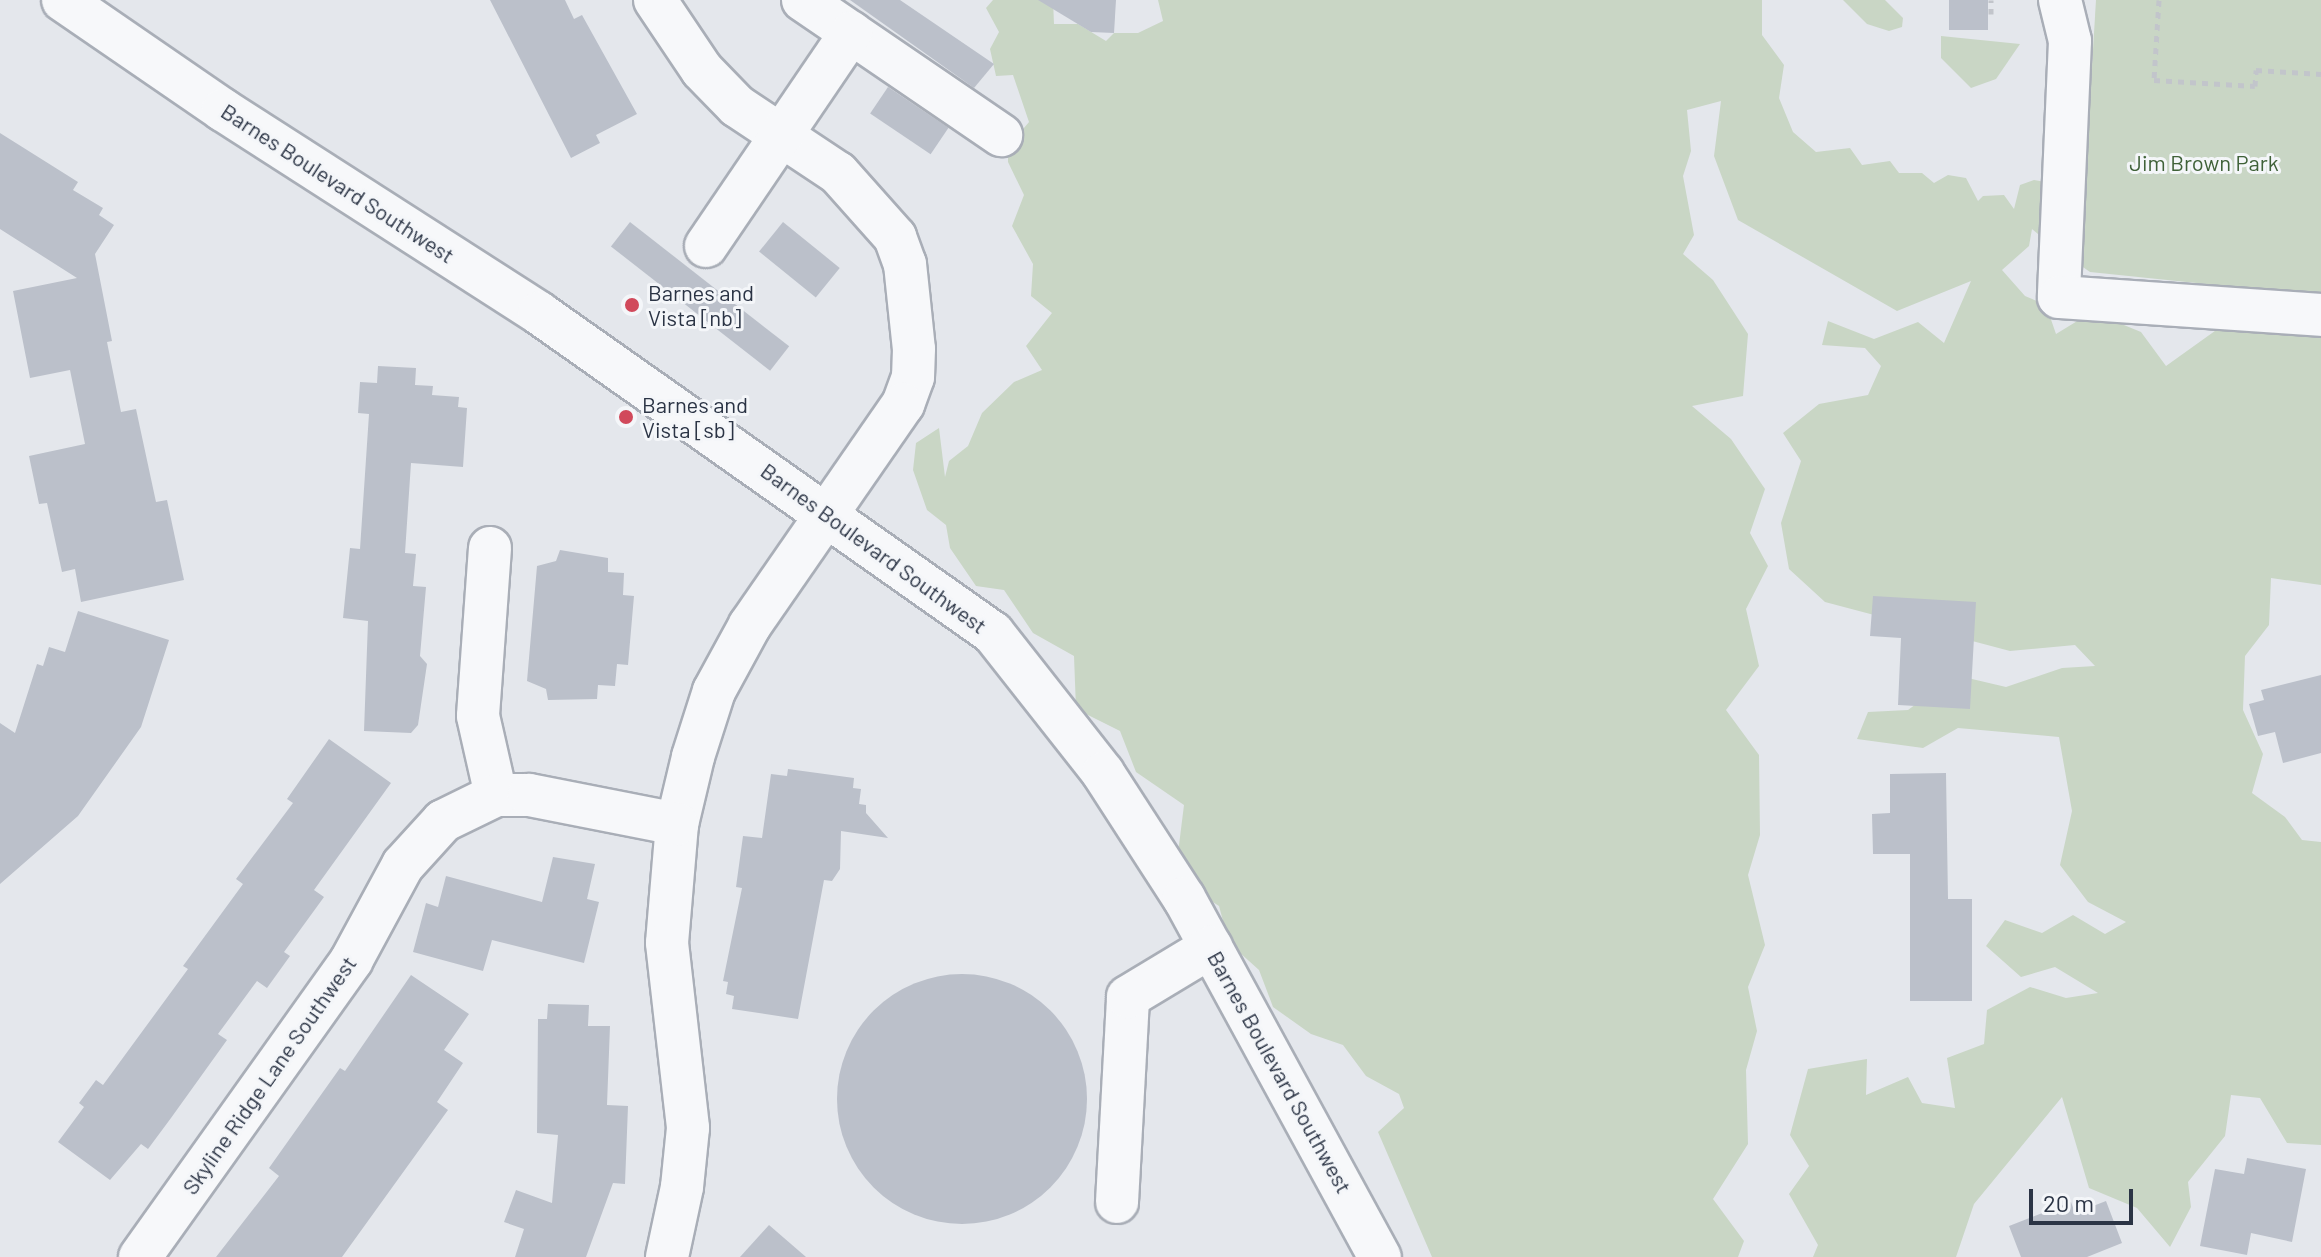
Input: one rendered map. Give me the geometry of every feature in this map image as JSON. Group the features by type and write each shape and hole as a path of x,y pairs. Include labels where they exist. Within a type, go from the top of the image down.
{"street":[{"name":"Barnes Boulevard Southwest","path":"63,0 223,110 539,313 826,511 993,633 1103,773 1211,947 1380,1257"},
{"path":"655,0 702,70 737,106 838,173 895,237 905,264 913,377 903,404 826,511 750,625 714,691 677,824 667,943 688,1128 682,1187 667,1257"},
{"path":"803,0 1001,135"},
{"path":"2060,0 2070,41 2059,297 2321,315"},
{"path":"706,246 851,33"},
{"path":"490,548 478,716 496,795"},
{"name":"Skyline Ridge Lane Southwest","path":"140,1257 351,961 403,865 443,821 496,795 529,795 677,824"},
{"path":"1117,1202 1128,997 1211,947"}],"path":[{"path":"1991,0 1991,14"},
{"path":"2159,0 2154,80 2255,86 2256,70 2321,74"}],"green space":[{"path":"993,0 1053,0 1054,24 1078,24 1106,41 1114,33 1138,33 1163,21 1158,0 1762,0 1762,35 1784,65 1779,98 1793,132 1816,152 1850,148 1862,165 1890,161 1899,173 1922,173 1934,183 1948,175 1966,178 1978,201 1983,196 2004,195 2014,209 2020,185 2034,180 2057,184 2044,239 2032,229 2029,246 2002,270 2025,296 2046,305 2056,334 2092,312 2141,332 2166,366 2254,303 2321,298 2321,585 2271,578 2269,625 2245,656 2243,710 2263,754 2252,793 2285,817 2302,840 2321,842 2321,1145 2287,1143 2260,1098 2231,1095 2225,1136 2188,1182 2191,1207 2170,1247 2137,1208 2089,1188 2062,1097 1974,1204 1956,1257 1813,1257 1818,1245 1789,1194 1809,1166 1790,1135 1808,1069 1867,1059 1866,1095 1908,1077 1922,1103 1955,1108 1947,1058 1984,1044 1987,1010 2030,987 2066,998 2098,993 2055,967 2021,977 1986,946 2005,920 2042,933 2073,915 2105,934 2126,922 2088,902 2060,865 2072,811 2059,737 1958,728 1923,748 1857,739 1868,712 1908,710 1955,675 2006,687 2062,668 2095,666 2075,645 2010,651 1825,602 1789,569 1781,523 1801,461 1783,433 1819,404 1868,395 1881,366 1865,348 1822,345 1828,321 1874,339 1918,322 1944,343 1971,281 1897,311 1738,220 1714,156 1721,101 1687,110 1691,151 1683,176 1694,235 1683,254 1713,280 1748,334 1743,396 1692,406 1731,439 1765,489 1750,533 1768,566 1746,609 1759,666 1726,710 1759,755 1760,835 1748,875 1765,945 1748,987 1757,1031 1746,1070 1748,1144 1713,1199 1744,1241 1738,1257 1432,1257 1378,1132 1404,1108 1399,1094 1366,1076 1343,1045 1311,1034 1273,1007 1259,970 1229,943 1219,906 1185,884 1178,853 1184,805 1136,772 1120,731 1076,709 1074,656 1033,633 1004,590 976,586 950,548 946,525 927,510 913,470 916,443 939,428 945,477 949,461 968,446 982,413 1014,382 1042,370 1026,346 1052,313 1031,296 1033,264 1012,226 1024,195 1008,162 1008,147 1029,122 1013,75 996,76 990,49 999,32 986,8"},
{"path":"1843,0 1885,0 1903,18 1902,27 1889,31 1867,24"},
{"name":"Jim Brown Park","path":"2096,0 2321,0 2321,296 2090,272 2080,265"},
{"path":"1941,36 2020,44 1996,79 1971,88 1941,58"}],"building":[{"path":"490,0 565,0 574,19 582,15 637,114 596,135 600,143 571,158"},
{"path":"850,0 900,0 994,64 974,88"},
{"path":"1038,0 1116,0 1114,33 1091,32"},
{"path":"1949,0 1988,0 1988,30 1949,30"},
{"path":"888,87 949,128 931,154 870,114"},
{"path":"0,133 78,182 73,190 103,208 99,215 114,225 95,254 112,341 107,342 121,412 136,409 156,502 167,500 184,580 81,602 75,569 62,572 47,503 39,504 29,456 85,444 70,370 30,378 13,291 77,278 0,229"},
{"path":"630,222 789,346 770,371 611,246"},
{"path":"783,222 840,268 816,297 759,252"},
{"path":"378,366 416,368 415,385 433,386 432,395 459,397 458,407 467,408 463,467 411,463 405,553 416,554 413,586 426,587 420,656 427,664 418,725 411,733 364,731 368,621 343,618 350,548 360,549 369,414 358,413 360,382 377,383"},
{"path":"560,550 608,558 608,572 624,573 623,595 634,596 628,665 617,664 615,686 598,685 597,699 548,700 546,689 527,681 537,566 556,561"},
{"path":"1873,596 1976,602 1970,709 1898,705 1901,638 1870,636"},
{"path":"78,611 169,640 141,727 78,816 0,884 0,723 15,733 37,664 43,666 49,647 65,652"},
{"path":"2321,675 2321,753 2283,763 2275,732 2258,736 2249,704 2264,700 2261,690"},
{"path":"329,739 391,783 314,890 324,897 284,952 290,956 267,988 257,981 218,1034 227,1040 148,1149 141,1144 110,1180 58,1142 84,1107 79,1103 96,1080 103,1085 188,969 183,966 243,884 236,879 293,803 287,799"},
{"path":"788,769 854,778 853,788 861,789 859,804 866,805 866,813 888,838 841,831 840,869 832,881 824,880 798,1019 732,1009 734,996 726,994 728,982 723,981 742,888 736,887 743,836 762,838 771,774 787,776"},
{"path":"1946,773 1948,899 1972,899 1972,1001 1910,1001 1910,854 1873,854 1872,814 1890,813 1890,774"},
{"path":"553,857 595,864 587,899 599,902 584,963 492,940 483,971 413,952 426,903 438,907 446,876 542,902"},
{"path":"962,974 998,979 1021,989 1041,1002 1059,1020 1082,1063 1087,1099 1082,1135 1072,1158 1059,1178 1041,1196 998,1219 962,1224 926,1219 903,1209 883,1196 865,1178 842,1135 837,1099 842,1063 852,1040 865,1020 883,1002 926,979"},
{"path":"411,975 469,1014 444,1050 463,1063 437,1102 448,1110 342,1257 216,1257 279,1176 269,1168 340,1068 345,1071"},
{"path":"548,1004 589,1005 588,1026 610,1026 607,1105 628,1106 625,1184 613,1183 586,1257 515,1257 524,1229 504,1222 516,1190 552,1203 558,1135 537,1133 538,1019 547,1019"},
{"path":"2247,1158 2306,1169 2292,1242 2251,1233 2247,1255 2200,1246 2215,1169 2244,1174"},
{"path":"2106,1201 2122,1243 2087,1257 2021,1257 2009,1226 2071,1202 2075,1213"},
{"path":"769,1225 806,1257 740,1257"}],"place":[{"name":"Barnes and Vista [nb]","path":"632,305"},
{"name":"Barnes and Vista [sb]","path":"626,417"}]}
